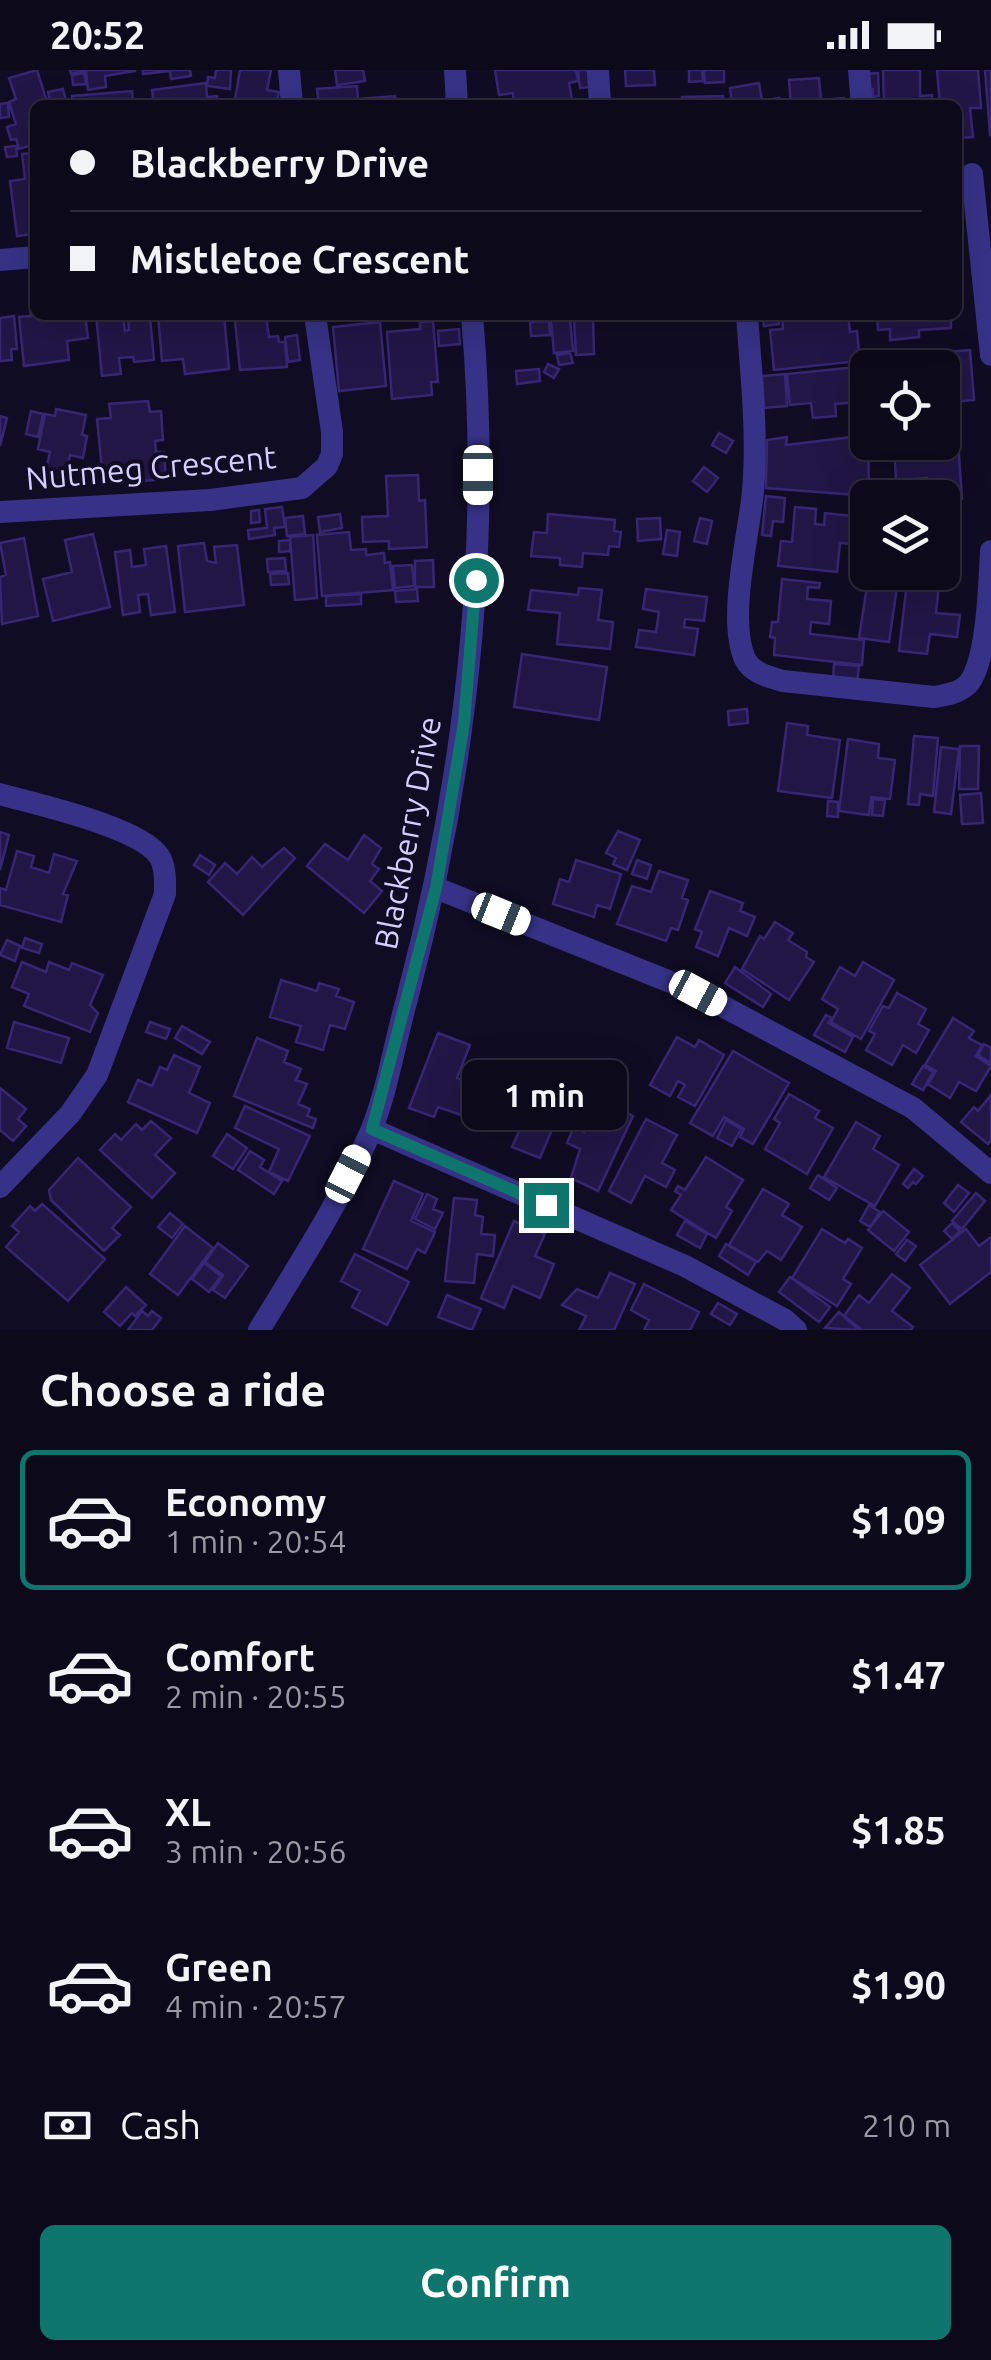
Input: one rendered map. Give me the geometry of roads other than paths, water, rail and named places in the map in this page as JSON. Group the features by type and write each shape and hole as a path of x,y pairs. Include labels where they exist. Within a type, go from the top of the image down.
{"street":[{"path":"288,70 291,100"},
{"path":"455,70 457,100"},
{"path":"598,70 600,100"},
{"path":"859,70 862,100"},
{"path":"973,174 991,356"},
{"path":"0,260 30,257"},
{"name":"Nutmeg Crescent","path":"0,512 210,500 302,488 326,466 332,454 316,320"},
{"name":"Blackberry Drive","path":"259,1330 372,1129 436,888 464,723 474,617 478,377 472,320"},
{"path":"747,320 755,434 753,490 739,590 746,661 762,675 783,681 934,698 955,694 969,683 980,650 991,551"},
{"path":"0,794 92,820 146,843 158,855 165,894 97,1075 70,1114 0,1187"},
{"path":"436,888 698,993 913,1108 991,1173"},
{"path":"372,1129 685,1266 785,1320 796,1330"}]}
